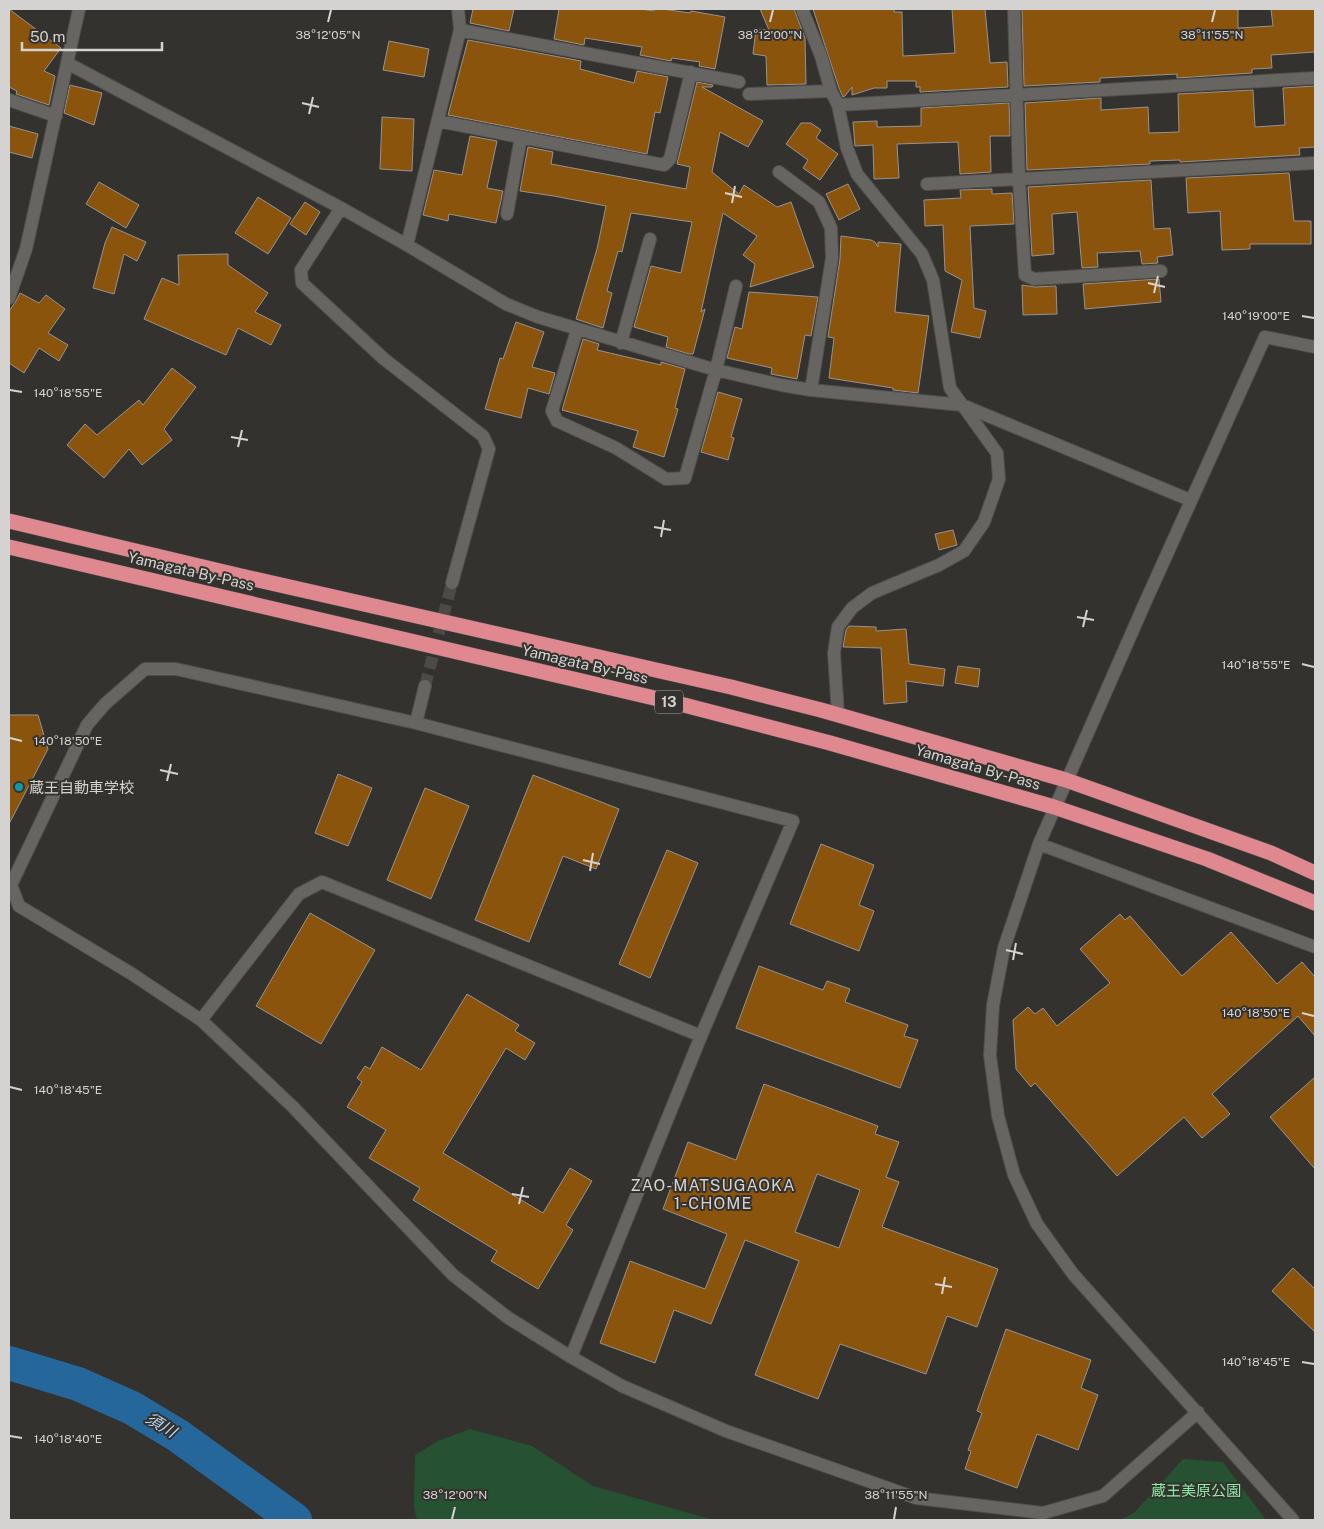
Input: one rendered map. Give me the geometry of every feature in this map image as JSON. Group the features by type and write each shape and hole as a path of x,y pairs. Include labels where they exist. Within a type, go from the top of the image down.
{"highway":[{"name":"Yamagata By-Pass","path":"9,521 250,578 731,687 838,714 1066,780 1271,853 1315,873"},
{"name":"Yamagata By-Pass","path":"9,547 684,705 830,743 1054,807 1207,859 1315,902"}],"street":[{"path":"9,298 26,250 79,9"},
{"path":"407,245 460,30 458,9"},
{"path":"802,9 821,56 831,91 838,105 847,148 857,174 922,254 933,280 950,388 997,453 1000,479 987,514 975,538 964,551 940,565 872,593 852,608 838,627 834,653 838,714"},
{"path":"1014,9 1019,179 1025,275 1034,279 1161,271"},
{"path":"460,30 739,82"},
{"path":"68,63 341,208 506,304 538,317 716,370 782,385 811,390 962,404 1190,500"},
{"path":"438,121 664,166 670,159 692,72"},
{"path":"838,105 1315,78"},
{"path":"748,94 831,91"},
{"path":"9,100 56,116"},
{"path":"507,214 521,137"},
{"path":"926,184 1315,163"},
{"path":"779,172 819,202 830,228 832,258 811,390"},
{"path":"341,208 301,270 302,283 384,359 484,436 489,449 452,583"},
{"path":"621,343 650,238"},
{"path":"577,330 552,411 557,421 616,448 666,479 685,478 716,370 736,286"},
{"path":"1293,1520 1073,1274 1037,1224 1012,1166 998,1116 990,1055 993,1005 1004,948 1039,844 1190,500 1265,337 1315,347"},
{"path":"571,1357 701,1036 793,821 416,723 176,669 145,669 105,704 87,725 11,885 19,906 132,974 202,1020 293,1107 453,1274 506,1317 571,1357 622,1386 726,1431 916,1498 1043,1513 1103,1496 1198,1412"},
{"path":"416,723 425,686"},
{"path":"1039,844 1315,947"},
{"path":"202,1020 299,894 322,882 701,1036"}],"green space":[{"path":"470,1429 532,1446 593,1486 714,1520 417,1520 414,1508 415,1455 438,1441"},
{"name":"蔵王美原公園","path":"1183,1459 1223,1462 1266,1520 1120,1520 1134,1513"}],"building":[{"path":"9,9 61,48 44,71 55,76 49,105 16,94 17,91 9,87"},
{"path":"473,9 514,9 509,31 470,23"},
{"path":"559,9 640,9 654,11 655,9 662,9 690,13 691,11 725,17 715,69 699,66 700,62 672,58 671,61 640,55 642,47 585,38 584,45 554,39"},
{"path":"760,9 794,9 805,38 806,84 767,85 766,56 753,54 756,29 769,30"},
{"path":"813,9 894,9 894,12 902,12 903,56 955,53 952,9 985,9 990,63 1007,62 1008,87 920,92 920,87 916,87 916,81 887,81 887,88 874,88 852,95 852,87 843,97"},
{"path":"1022,9 1238,9 1238,28 1273,26 1271,9 1315,9 1315,52 1271,55 1272,68 1252,69 1252,73 1177,78 1177,74 1100,78 1100,82 1024,86"},
{"path":"468,40 581,61 580,69 634,83 637,71 668,77 660,113 655,112 647,154 448,115"},
{"path":"389,41 429,49 424,77 383,70"},
{"path":"697,82 713,85 712,87 702,87 763,121 748,147 720,132 712,172 739,194 744,185 777,207 791,202 814,267 750,287 755,264 743,255 757,236 723,213 701,312 705,309 693,354 689,354 666,347 668,337 634,327 651,266 681,273 692,222 631,213 622,252 618,251 607,291 612,293 603,328 576,319 597,249 606,206 520,191 528,147 553,152 551,164 686,189 690,167 677,164"},
{"path":"70,85 102,93 94,125 64,113"},
{"path":"1315,86 1315,147 1299,148 1300,155 1180,162 1180,160 1150,161 1150,164 1027,170 1025,103 1101,98 1101,110 1148,107 1149,133 1179,132 1178,94 1253,90 1255,127 1285,125 1283,88"},
{"path":"1009,103 1010,136 990,136 991,172 960,174 958,142 897,144 899,178 874,179 873,145 855,146 853,122 877,121 877,127 921,126 921,108"},
{"path":"382,117 414,119 412,171 380,169"},
{"path":"801,123 811,123 821,130 816,138 838,154 820,180 803,168 808,160 786,144"},
{"path":"9,126 38,134 32,158 9,152"},
{"path":"470,136 497,141 487,188 503,191 496,223 449,214 448,221 423,215 434,170 462,175"},
{"path":"1289,173 1294,221 1311,221 1311,244 1250,244 1250,249 1222,250 1220,211 1188,213 1186,178"},
{"path":"1151,180 1154,229 1170,228 1173,255 1157,257 1158,263 1142,264 1140,251 1097,253 1098,267 1082,268 1077,212 1052,214 1054,254 1032,256 1028,187"},
{"path":"99,182 139,205 126,228 86,204"},
{"path":"848,184 860,209 839,220 826,194"},
{"path":"992,189 992,194 1012,193 1014,224 970,226 974,308 986,311 980,338 951,332 962,280 945,271 943,225 925,226 924,200 961,198 960,190"},
{"path":"258,197 291,218 268,254 235,233"},
{"path":"305,202 320,212 306,235 290,224"},
{"path":"112,227 146,242 137,261 124,254 114,294 93,288 105,243"},
{"path":"841,236 871,240 878,247 878,242 901,244 895,312 929,316 918,393 829,378 834,338 828,337 840,259"},
{"path":"228,254 228,265 268,293 255,312 281,325 271,345 238,328 226,355 144,319 162,278 179,285 178,255"},
{"path":"1159,279 1161,302 1085,309 1083,284"},
{"path":"1022,285 1035,287 1056,286 1057,314 1023,315"},
{"path":"749,292 818,297 811,336 805,335 797,379 771,374 772,368 727,358 735,327 742,329"},
{"path":"20,293 39,303 46,295 65,309 48,333 68,345 59,361 39,348 24,373 9,363 9,311"},
{"path":"516,322 544,332 532,367 555,373 549,394 528,388 521,418 485,409 500,358 503,359"},
{"path":"583,339 599,344 597,350 661,365 661,362 685,369 675,408 678,409 664,457 633,447 638,431 562,410"},
{"path":"172,368 196,387 164,429 172,440 142,465 129,449 104,478 67,445 85,424 97,435 139,400 143,405"},
{"path":"718,392 742,399 731,437 734,438 728,460 701,452"},
{"path":"953,530 957,545 939,550 935,534"},
{"path":"849,626 876,627 876,631 906,629 909,664 945,669 943,686 906,681 907,702 884,704 881,648 843,647 846,630"},
{"path":"958,666 980,669 978,687 955,683"},
{"name":"蔵王自動車学校","path":"9,715 38,715 48,749 9,824"},
{"path":"338,774 372,788 348,846 315,833"},
{"path":"533,775 619,809 596,869 563,856 529,942 475,920"},
{"path":"425,788 469,806 431,899 387,880"},
{"path":"821,844 874,865 859,905 874,911 859,951 790,924"},
{"path":"667,850 698,863 650,978 619,964"},
{"path":"310,913 375,950 321,1044 256,1006"},
{"path":"1120,914 1125,920 1130,916 1182,976 1231,932 1277,984 1302,962 1315,977 1315,1036 1298,1016 1212,1094 1230,1114 1202,1138 1184,1117 1117,1176 1035,1083 1031,1087 1016,1069 1013,1020 1028,1007 1035,1014 1043,1008 1057,1026 1110,983 1080,949"},
{"path":"759,966 823,990 827,981 850,989 845,1002 908,1025 904,1036 918,1040 900,1088 736,1028"},
{"path":"467,994 519,1025 515,1031 535,1043 525,1060 506,1048 443,1153 543,1213 570,1168 592,1181 566,1225 573,1230 538,1289 491,1261 497,1251 413,1200 420,1188 369,1158 386,1130 347,1107 362,1082 357,1078 365,1066 370,1069 382,1047 421,1070"},
{"path":"1315,1077 1315,1169 1270,1117"},
{"path":"764,1084 878,1126 875,1134 899,1142 886,1177 899,1182 882,1227 998,1269 977,1327 947,1316 926,1374 840,1344 818,1399 755,1375 799,1261 745,1240 711,1324 674,1310 655,1363 600,1343 630,1261 705,1289 727,1234 663,1209 688,1142 736,1160","holes":["817,1174 860,1190 839,1248 795,1232"]},
{"path":"1293,1268 1315,1289 1315,1332 1272,1291"},
{"path":"1006,1329 1091,1360 1081,1388 1098,1395 1078,1450 1037,1434 1017,1488 965,1469 971,1451 968,1450 982,1413 977,1411"}],"waterway":[{"name":"須川","path":"9,1363 78,1384 132,1408 177,1435 295,1520"}],"tunnel":[{"path":"425,686 452,583"}],"place":[{"name":"蔵王自動車学校","path":"19,787"}],"district":[{"name":"ZAO-MATSUGAOKA 1-CHOME","path":"713,1194"}]}
